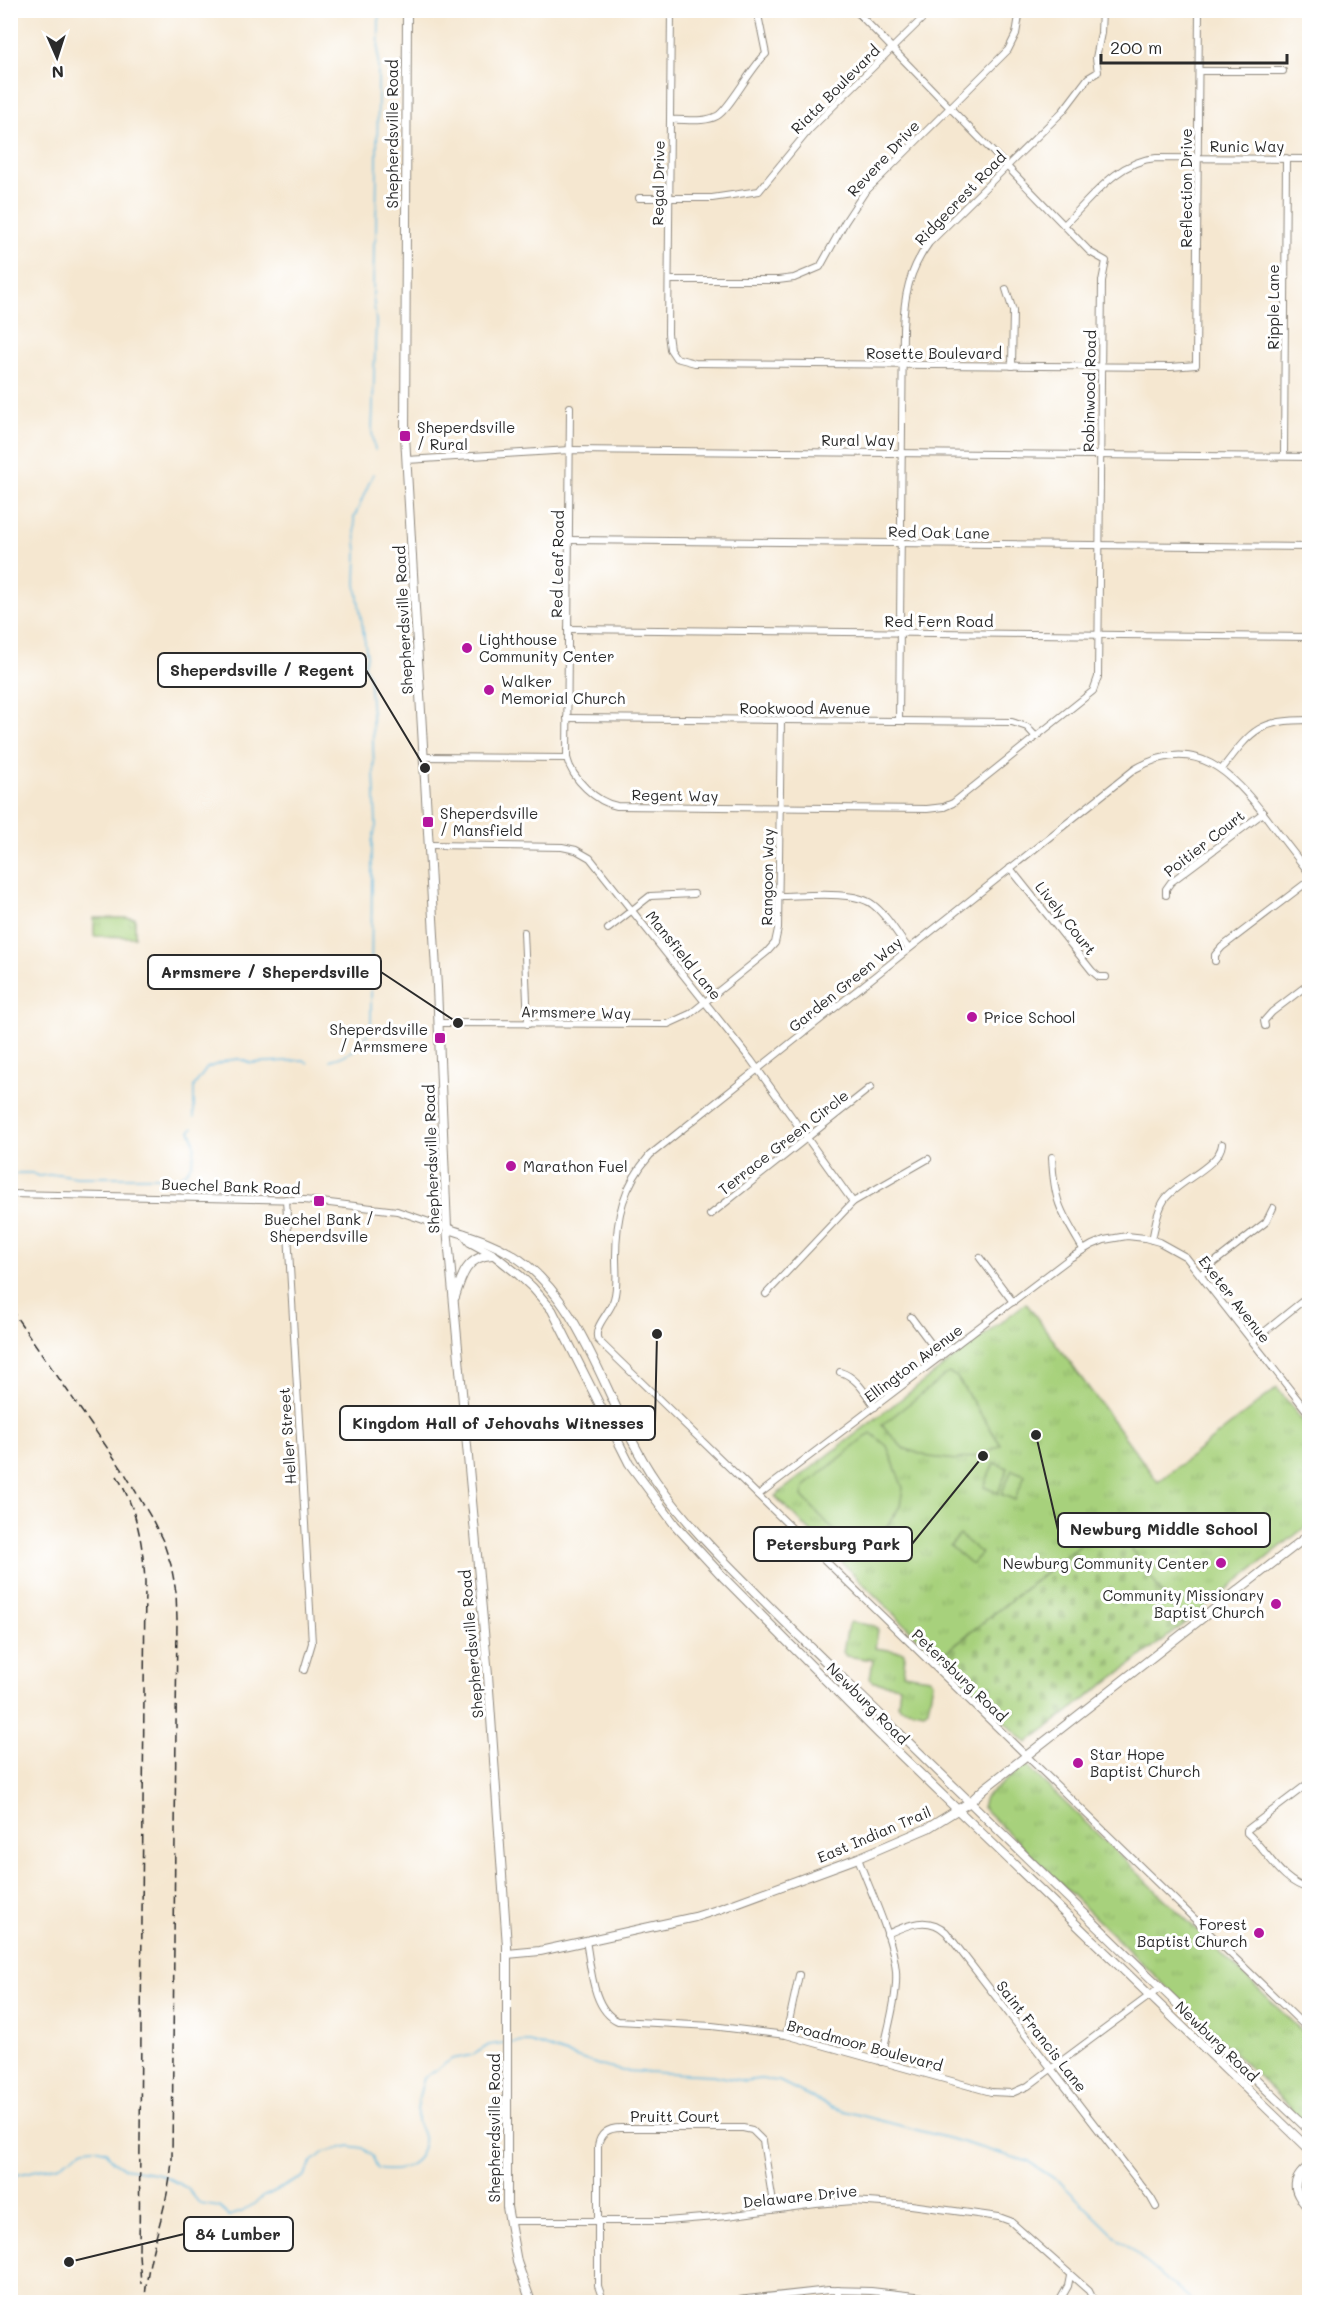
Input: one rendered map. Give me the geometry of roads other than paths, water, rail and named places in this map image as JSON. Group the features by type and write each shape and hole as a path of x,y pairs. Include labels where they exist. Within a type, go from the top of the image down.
{"main road":[{"name":"Shepherdsville Road","path":"407,10 404,355 407,460 439,1023 447,1228 488,1675 507,1954 506,2172 510,2221 517,2262 531,2302"},
{"name":"Newburg Road","path":"447,1228 464,1234 473,1234 509,1253 546,1283 570,1316 637,1451 676,1507 730,1568 1160,1988 1310,2131"},
{"name":"Newburg Road","path":"464,1234 470,1242 494,1255 533,1288 552,1310 629,1463 675,1525 725,1579 958,1810 1310,2150"},
{"path":"453,1306 466,1266 477,1258 494,1255"},
{"name":"East Indian Trail","path":"507,1954 540,1951 695,1917 858,1858 928,1828 970,1802 1026,1755 1310,1534"}],"street":[{"name":"Regal Drive","path":"671,10 668,334 669,345 674,356"},
{"path":"670,120 705,119 722,113 757,62 766,54 757,10"},
{"name":"Robinwood Road","path":"855,10 1090,252 1106,261 1102,281 1096,686 1086,697 1036,737 947,805"},
{"name":"Riata Boulevard","path":"639,198 712,198 759,191 809,130 931,10"},
{"name":"Revere Drive","path":"669,280 778,280 815,271 822,264 864,193 1008,50 1016,34 1020,10"},
{"name":"Ridgecrest Road","path":"899,721 903,365 905,297 909,279 929,243 1063,111 1088,78 1098,72 1096,58 1101,33 1102,10"},
{"name":"Reflection Drive","path":"1196,365 1199,10"},
{"path":"1199,71 1283,71"},
{"name":"Runic Way","path":"1064,225 1130,164 1150,158 1310,159"},
{"name":"Ripple Lane","path":"1284,456 1286,158"},
{"path":"1006,289 1013,310 1012,366"},
{"name":"Rosette Boulevard","path":"674,356 679,361 696,363 1196,365"},
{"name":"Red Leaf Road","path":"567,758 570,407"},
{"name":"Rural Way","path":"407,460 570,450 1310,457"},
{"name":"Red Oak Lane","path":"569,540 1310,547"},
{"name":"Red Fern Road","path":"568,629 1310,637"},
{"name":"Rookwood Avenue","path":"567,718 1012,722 1028,727 1036,737"},
{"name":"Rangoon Way","path":"705,1002 775,943 778,929 779,896 781,720"},
{"path":"1310,720 1280,720 1264,725 1240,745 1221,769 1239,783 1310,874"},
{"path":"424,757 567,758"},
{"name":"Garden Green Way","path":"596,1334 614,1300 616,1290 617,1219 634,1175 659,1147 1142,765 1162,759 1181,757 1202,760 1221,769"},
{"name":"Regent Way","path":"567,758 590,793 611,805 927,809 947,805"},
{"name":"Poitier Court","path":"1166,895 1166,889 1171,882 1263,813"},
{"name":"Mansfield Lane","path":"429,845 562,847 576,850 590,858 757,1069 853,1202"},
{"name":"Lively Court","path":"1010,868 1092,971 1099,977 1106,977"},
{"path":"1215,961 1215,955 1222,947 1310,880"},
{"path":"608,929 632,909 654,895 694,894"},
{"path":"779,896 849,897 867,900 878,910 908,948"},
{"path":"524,932 528,1024"},
{"path":"1265,1026 1264,1021 1272,1012 1310,983"},
{"name":"Armsmere Way","path":"439,1023 668,1024 681,1020 705,1002"},
{"name":"Terrace Green Circle","path":"710,1215 870,1088"},
{"path":"1152,1240 1164,1200 1217,1157 1222,1144"},
{"path":"1052,1157 1053,1185 1058,1205 1083,1250"},
{"path":"766,1294 853,1202 928,1159"},
{"name":"Buechel Bank Road","path":"10,1194 286,1199 397,1211 447,1228"},
{"name":"Heller Street","path":"286,1199 312,1643 304,1670"},
{"path":"1201,1275 1266,1222 1273,1208"},
{"name":"Exeter Avenue","path":"1083,1250 1104,1240 1136,1237 1166,1245 1186,1257 1310,1415"},
{"name":"Ellington Avenue","path":"758,1495 1083,1250"},
{"path":"980,1258 1013,1302"},
{"path":"1253,1341 1310,1295"},
{"path":"911,1317 941,1357"},
{"name":"Petersburg Road","path":"596,1334 598,1340 1310,2031"},
{"path":"840,1372 855,1380 875,1407"},
{"path":"1310,1782 1247,1830 1247,1833 1286,1877 1310,1889"},
{"path":"858,1858 894,1959 896,1980 881,2062"},
{"name":"Saint Francis Lane","path":"887,1934 920,1922 934,1924 943,1929 1156,2207"},
{"name":"Broadmoor Boulevard","path":"586,1941 602,2009 618,2021 712,2026 786,2035 1005,2094 1028,2086 1160,1988"},
{"path":"786,2035 799,1975"},
{"path":"1303,2025 1310,2020"},
{"name":"Pruitt Court","path":"597,2221 598,2146 602,2135 612,2128 743,2128 752,2130 763,2141 774,2209"},
{"path":"1310,2165 1297,2178 1295,2186 1296,2193 1310,2210"},
{"name":"Delaware Drive","path":"510,2221 705,2218 853,2201 884,2202 999,2217 1016,2226 1089,2291 1093,2301"},
{"path":"597,2221 598,2286 602,2297 608,2302"},
{"path":"1059,2302 1070,2276"},
{"path":"838,2290 838,2302"},
{"path":"720,2302 838,2290 871,2290 968,2302"}],"waterway":[{"path":"375,450 372,432 376,321 373,297 379,10"},
{"path":"330,1060 357,1048 366,1037 371,1022 372,842 376,826 372,715 369,676 364,666 367,656 356,584 357,552 354,518 373,474"},
{"path":"194,1117 194,1086 207,1068 239,1059 251,1063 304,1060 308,1063"},
{"path":"10,1176 32,1173 39,1176 58,1174 77,1177 179,1177 188,1169 194,1157 194,1143 190,1131 193,1128"},
{"path":"509,2043 530,2042 623,2071 712,2075 744,2081 760,2079 779,2081 833,2108 1029,2162 1061,2183 1115,2236 1193,2302"},
{"path":"16,2175 60,2165 84,2149 95,2148 106,2151 113,2161 124,2168 160,2174 187,2188 200,2204 219,2207 229,2216 242,2212 265,2196 303,2177 312,2162 324,2152 350,2146 362,2148 372,2156 378,2169 395,2170 410,2165 416,2160 423,2146 417,2115 424,2078 452,2059 473,2055 489,2045 504,2043"}],"railway":[{"path":"10,1308 124,1472 152,1519 171,1565 176,1592 172,2159 167,2195 149,2266 145,2302"},
{"path":"117,1476 130,1501 138,1527 145,1582 139,2254 141,2284"}],"place":[{"name":"Sheperdsville / Rural","path":"405,436"},
{"name":"Lighthouse Community Center","path":"467,648"},
{"name":"Walker Memorial Church","path":"489,690"},
{"name":"Sheperdsville / Regent","path":"425,768"},
{"name":"Sheperdsville / Mansfield","path":"428,822"},
{"name":"Price School","path":"972,1017"},
{"name":"Armsmere / Sheperdsville","path":"458,1023"},
{"name":"Sheperdsville / Armsmere","path":"440,1038"},
{"name":"Marathon Fuel","path":"511,1166"},
{"name":"Buechel Bank / Sheperdsville","path":"319,1201"},
{"name":"Kingdom Hall of Jehovahs Witnesses","path":"657,1334"},
{"name":"Newburg Middle School","path":"1036,1435"},
{"name":"Petersburg Park","path":"983,1456"},
{"name":"Newburg Community Center","path":"1221,1563"},
{"name":"Community Missionary Baptist Church","path":"1276,1604"},
{"name":"Star Hope Baptist Church","path":"1078,1763"},
{"name":"Forest Baptist Church","path":"1259,1933"},
{"name":"84 Lumber","path":"69,2262"}]}
